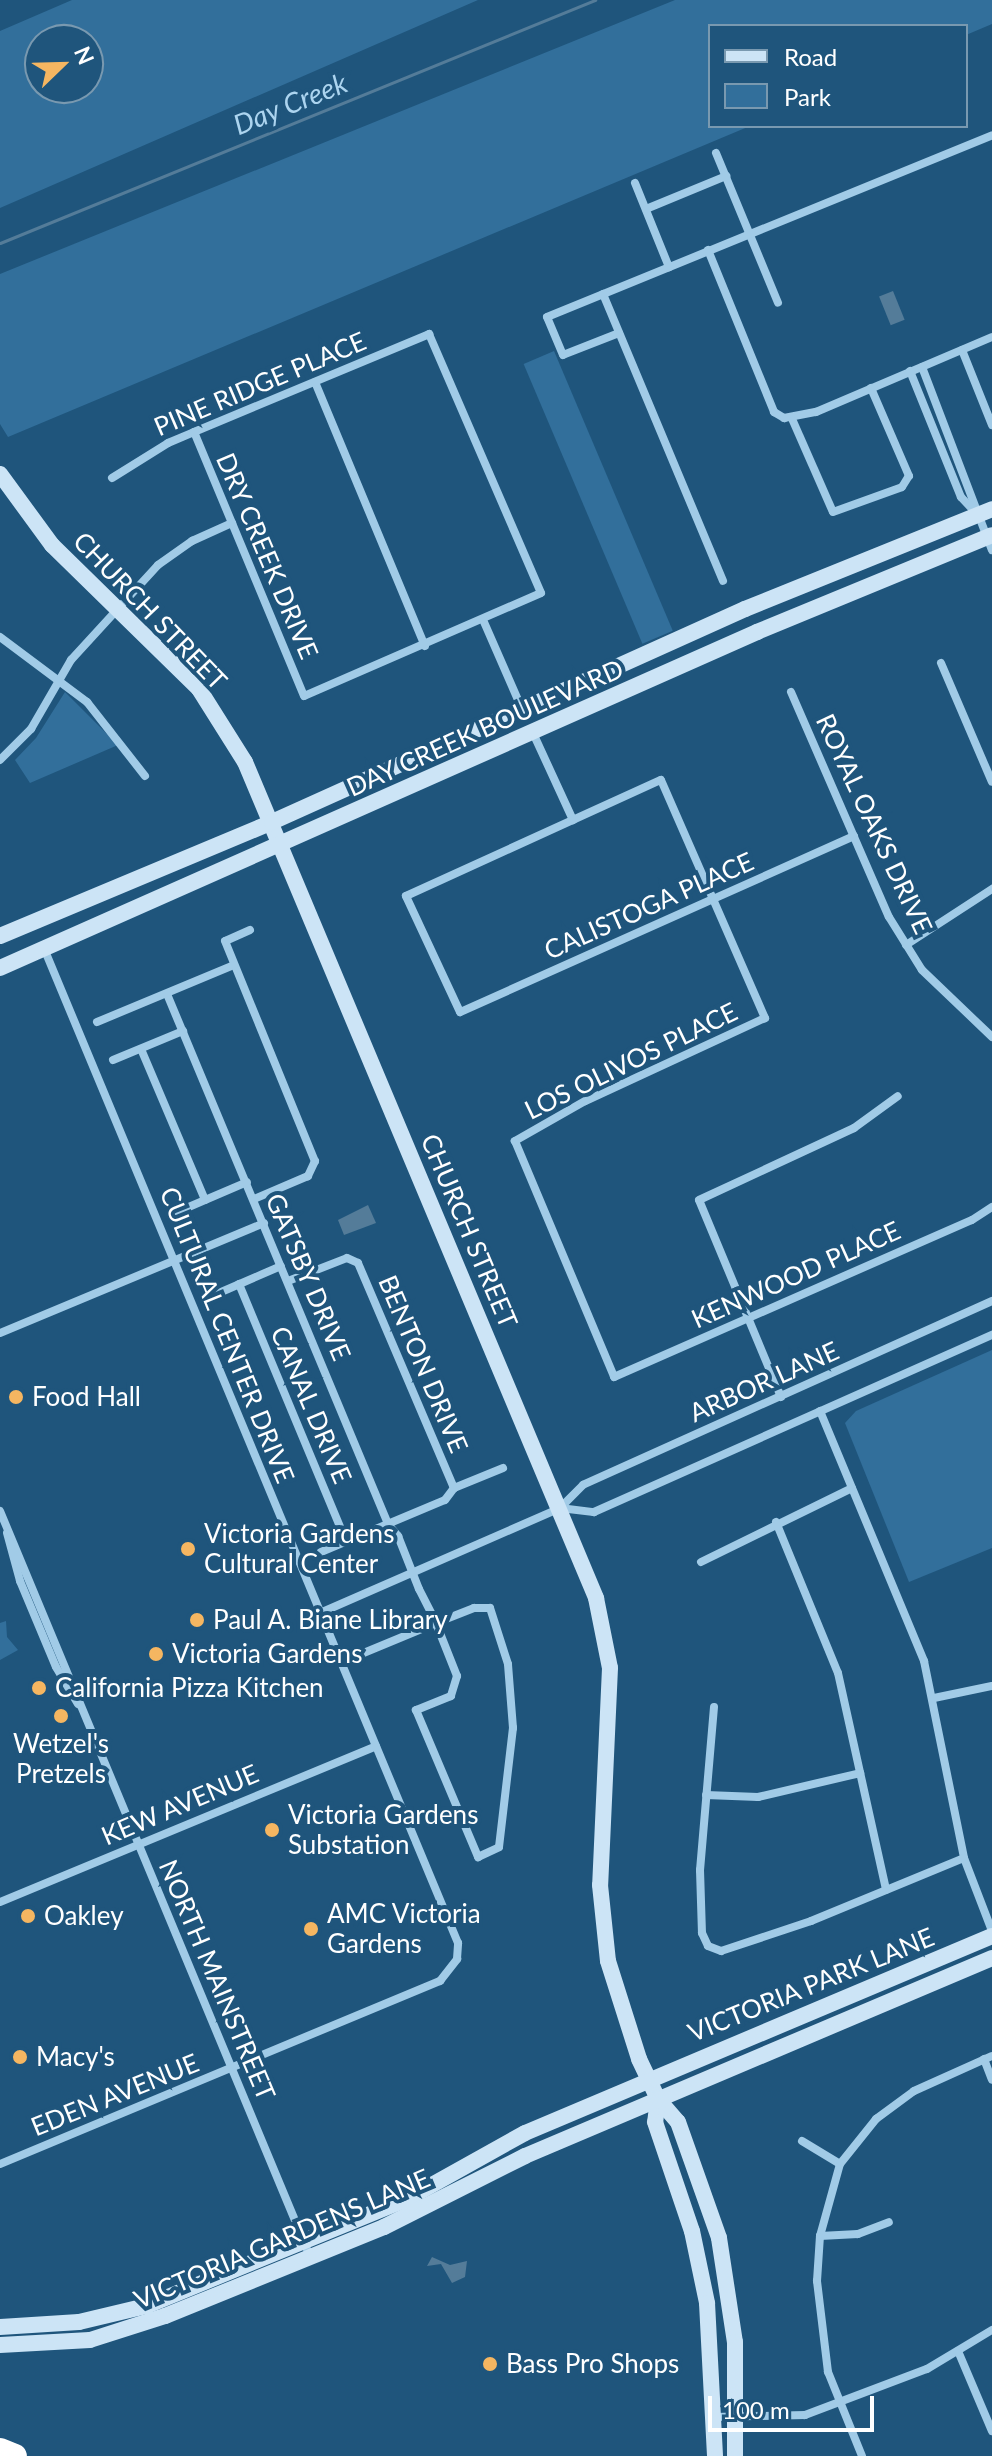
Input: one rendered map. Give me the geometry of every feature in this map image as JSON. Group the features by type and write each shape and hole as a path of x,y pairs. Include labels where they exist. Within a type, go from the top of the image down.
{"highway":[{"path":"0,2450 15,2456"}],"main road":[{"name":"CHURCH STREET","path":"0,474 52,545 175,662 217,713 272,822 560,1508 607,1641 602,1924 621,2013 658,2099 678,2122 719,2238 735,2342 735,2456"},
{"name":"DAY CREEK BOULEVARD","path":"0,936 272,822 522,709 985,512"},
{"name":"DAY CREEK BOULEVARD","path":"0,968 45,951 533,733 990,541"},
{"name":"VICTORIA PARK LANE","path":"649,2081 992,1934"},
{"name":"VICTORIA PARK LANE","path":"658,2099 992,1958"},
{"name":"VICTORIA GARDENS LANE","path":"0,2327 69,2323 146,2306 405,2200 525,2133 649,2081"},
{"name":"CHURCH STREET","path":"658,2099 655,2122 692,2231 707,2303 715,2456"},
{"name":"VICTORIA GARDENS LANE","path":"0,2345 79,2341 120,2332 311,2259 658,2099"},
{"path":"0,2338 64,2333 69,2323"}],"street":[{"path":"619,333 563,355 547,317 992,135"},
{"path":"716,153 778,303"},
{"path":"646,209 726,176"},
{"path":"635,183 669,267"},
{"path":"708,250 774,412 793,421 833,512 902,487 909,476 871,388"},
{"path":"603,294 723,581"},
{"name":"PINE RIDGE PLACE","path":"112,478 127,464 194,432 429,334 541,593 484,622"},
{"path":"793,421 992,337"},
{"path":"962,350 992,425"},
{"path":"922,367 985,512 990,541"},
{"path":"910,371 961,497 985,512"},
{"path":"315,382 425,646 484,622 522,709"},
{"name":"DRY CREEK DRIVE","path":"194,432 304,696 425,646"},
{"path":"0,760 31,729 56,682 170,556 232,523"},
{"path":"0,637 93,708 145,776"},
{"path":"941,663 992,782"},
{"name":"ROYAL OAKS DRIVE","path":"791,692 906,945 922,970 992,1037"},
{"path":"533,733 573,820 661,780 713,899"},
{"name":"CALISTOGA PLACE","path":"573,820 406,896 460,1012 854,836"},
{"path":"906,945 992,889"},
{"name":"LOS OLIVOS PLACE","path":"614,1377 515,1141 585,1101 765,1018 713,899"},
{"path":"250,930 225,941 315,1161 308,1176 254,1199"},
{"name":"CULTURAL CENTER DRIVE","path":"45,951 454,1932 457,1959"},
{"path":"97,1022 234,965"},
{"name":"GATSBY DRIVE","path":"167,994 388,1524 436,1623"},
{"path":"113,1060 183,1031"},
{"path":"141,1049 205,1200"},
{"path":"781,1397 699,1200 854,1128 898,1096"},
{"path":"177,1212 247,1182"},
{"name":"KENWOOD PLACE","path":"614,1377 992,1207"},
{"path":"0,1333 264,1223"},
{"name":"BENTON DRIVE","path":"288,1281 352,1258 365,1274 454,1488"},
{"path":"212,1296 281,1266"},
{"name":"CANAL DRIVE","path":"239,1284 346,1541"},
{"name":"ARBOR LANE","path":"320,1613 560,1508 580,1487 992,1301"},
{"name":"ARBOR LANE","path":"560,1508 594,1512 992,1335"},
{"path":"820,1411 917,1641 934,1698 964,1858 992,1934"},
{"path":"321,1552 445,1500 454,1488 503,1468"},
{"path":"701,1562 776,1522 852,1488"},
{"name":"NORTH MAINSTREET","path":"0,1511 26,1595 56,1667 86,1717 311,2259"},
{"path":"776,1522 838,1673 886,1890"},
{"path":"361,1654 436,1623 474,1608 490,1608 508,1664 513,1728 499,1847 478,1857 416,1710 451,1696 458,1683 436,1623"},
{"path":"934,1698 992,1686"},
{"path":"714,1707 700,1912 708,1946 733,1948 964,1858"},
{"name":"KEW AVENUE","path":"0,1902 376,1746"},
{"path":"706,1795 758,1797 860,1773"},
{"name":"EDEN AVENUE","path":"0,2164 440,1981 457,1959"},
{"path":"862,2456 828,2372 817,2281 820,2236 840,2164 876,2119 914,2091 988,2058 992,2080"},
{"path":"802,2141 840,2164"},
{"path":"820,2236 858,2234 889,2222"},
{"path":"714,2417 777,2420 840,2403 958,2351 992,2330"},
{"path":"958,2351 992,2431"}],"green space":[{"path":"72,0 478,0 0,208 0,31"},
{"path":"675,0 992,0 992,24 968,34 968,24 708,24 708,128 745,128 8,437 0,424 0,274"},
{"path":"554,351 673,631 642,644 524,364"},
{"path":"65,692 118,745 30,783 15,760 36,738"},
{"path":"992,1350 992,1548 909,1582 845,1423 856,1411"},
{"path":"6,1621 7,1637 18,1650 0,1660 0,1623"}],"shaded area":[{"path":"893,291 905,320 891,325 879,297"},
{"path":"368,1205 376,1223 344,1235 338,1220"},
{"path":"432,2257 450,2265 467,2261 465,2277 452,2283 441,2264 427,2266"}],"waterway":[{"name":"Day Creek","path":"0,243 595,0"}],"place":[{"name":"Food Hall","path":"16,1397"},
{"name":"Victoria Gardens Cultural Center","path":"188,1549"},
{"name":"Paul A. Biane Library","path":"197,1620"},
{"name":"Victoria Gardens","path":"156,1654"},
{"name":"California Pizza Kitchen","path":"39,1688"},
{"name":"Wetzel's Pretzels","path":"61,1716"},
{"name":"Victoria Gardens Substation","path":"272,1830"},
{"name":"Oakley","path":"28,1916"},
{"name":"AMC Victoria Gardens","path":"311,1929"},
{"name":"Macy's","path":"20,2057"},
{"name":"Bass Pro Shops","path":"490,2364"}]}
